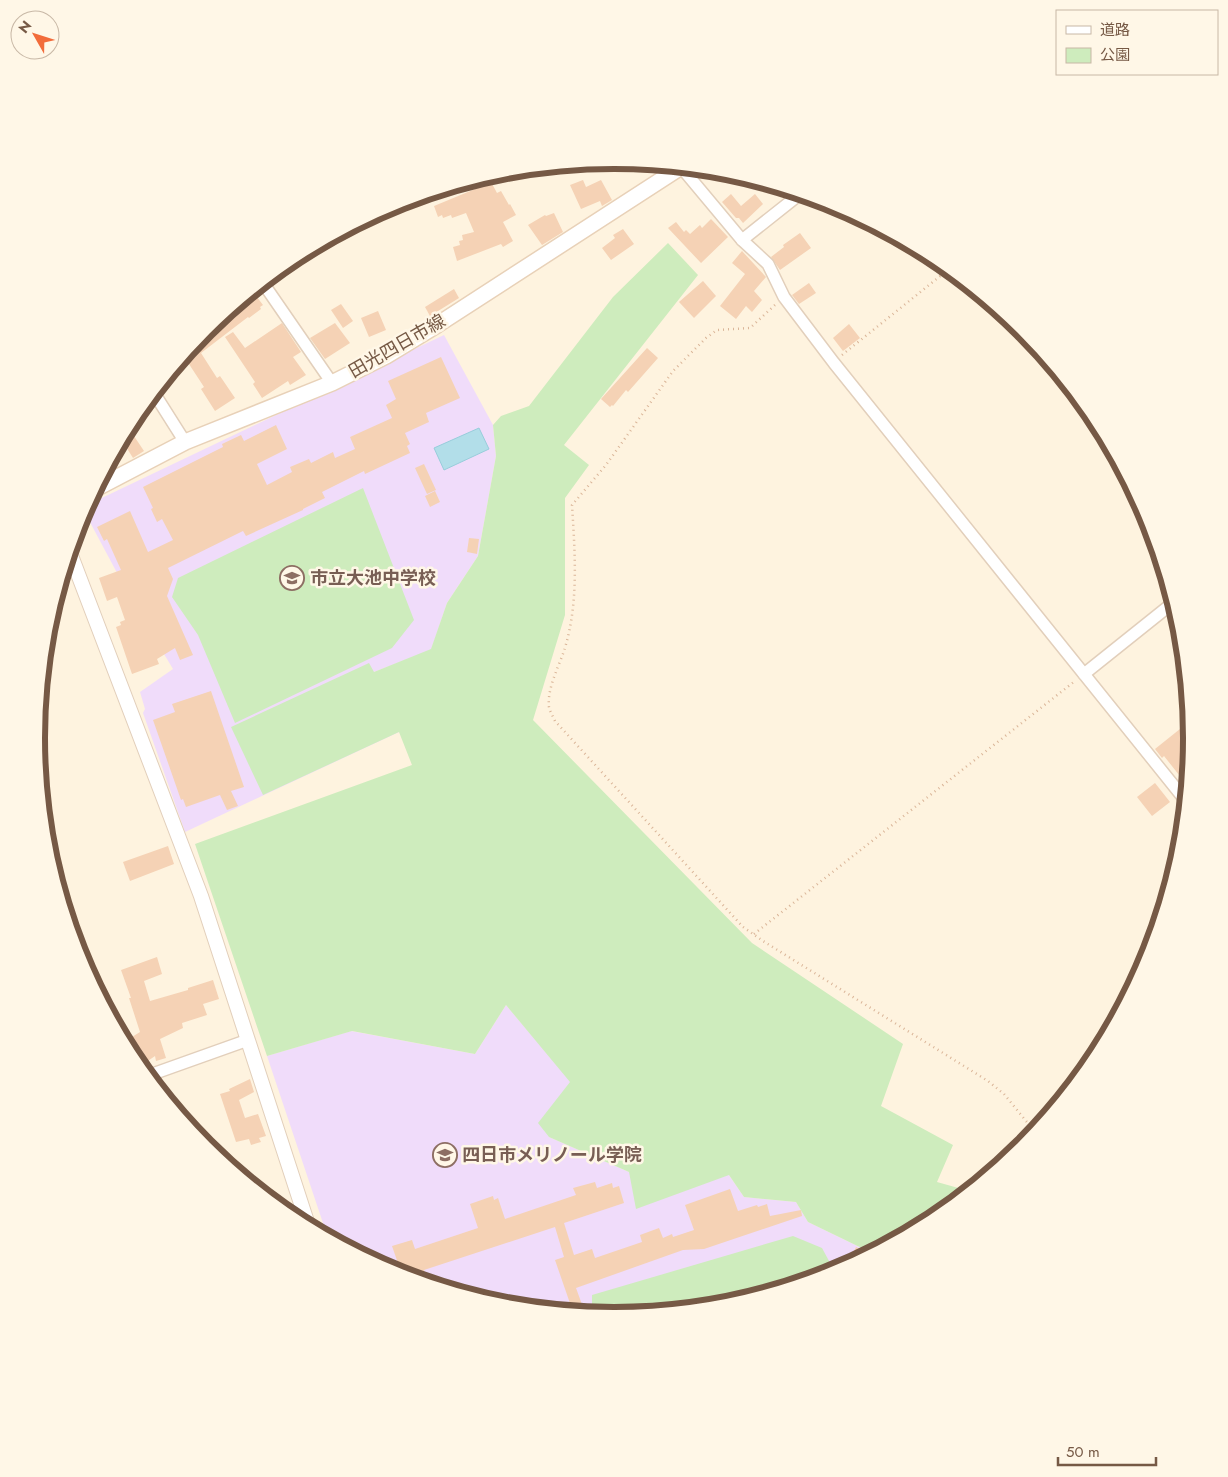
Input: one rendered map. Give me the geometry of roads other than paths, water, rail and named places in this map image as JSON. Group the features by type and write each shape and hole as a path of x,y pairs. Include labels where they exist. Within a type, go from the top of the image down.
{"main road":[{"name":"田光四日市線","path":"106,483 186,442 332,383 386,356 672,173"}],"street":[{"path":"687,174 742,240 768,264 784,296 834,363 1180,794"},
{"path":"742,240 794,199"},
{"path":"267,288 332,383"},
{"path":"158,399 186,442"},
{"path":"73,562 201,896 306,1217"},
{"path":"1084,674 1168,607"},
{"path":"154,1073 248,1040"}],"water":[{"path":"479,428 489,449 444,470 434,448"}],"place":[{"name":"市立大池中学校","path":"292,578"},
{"name":"四日市メリノール学院","path":"445,1155"}]}
